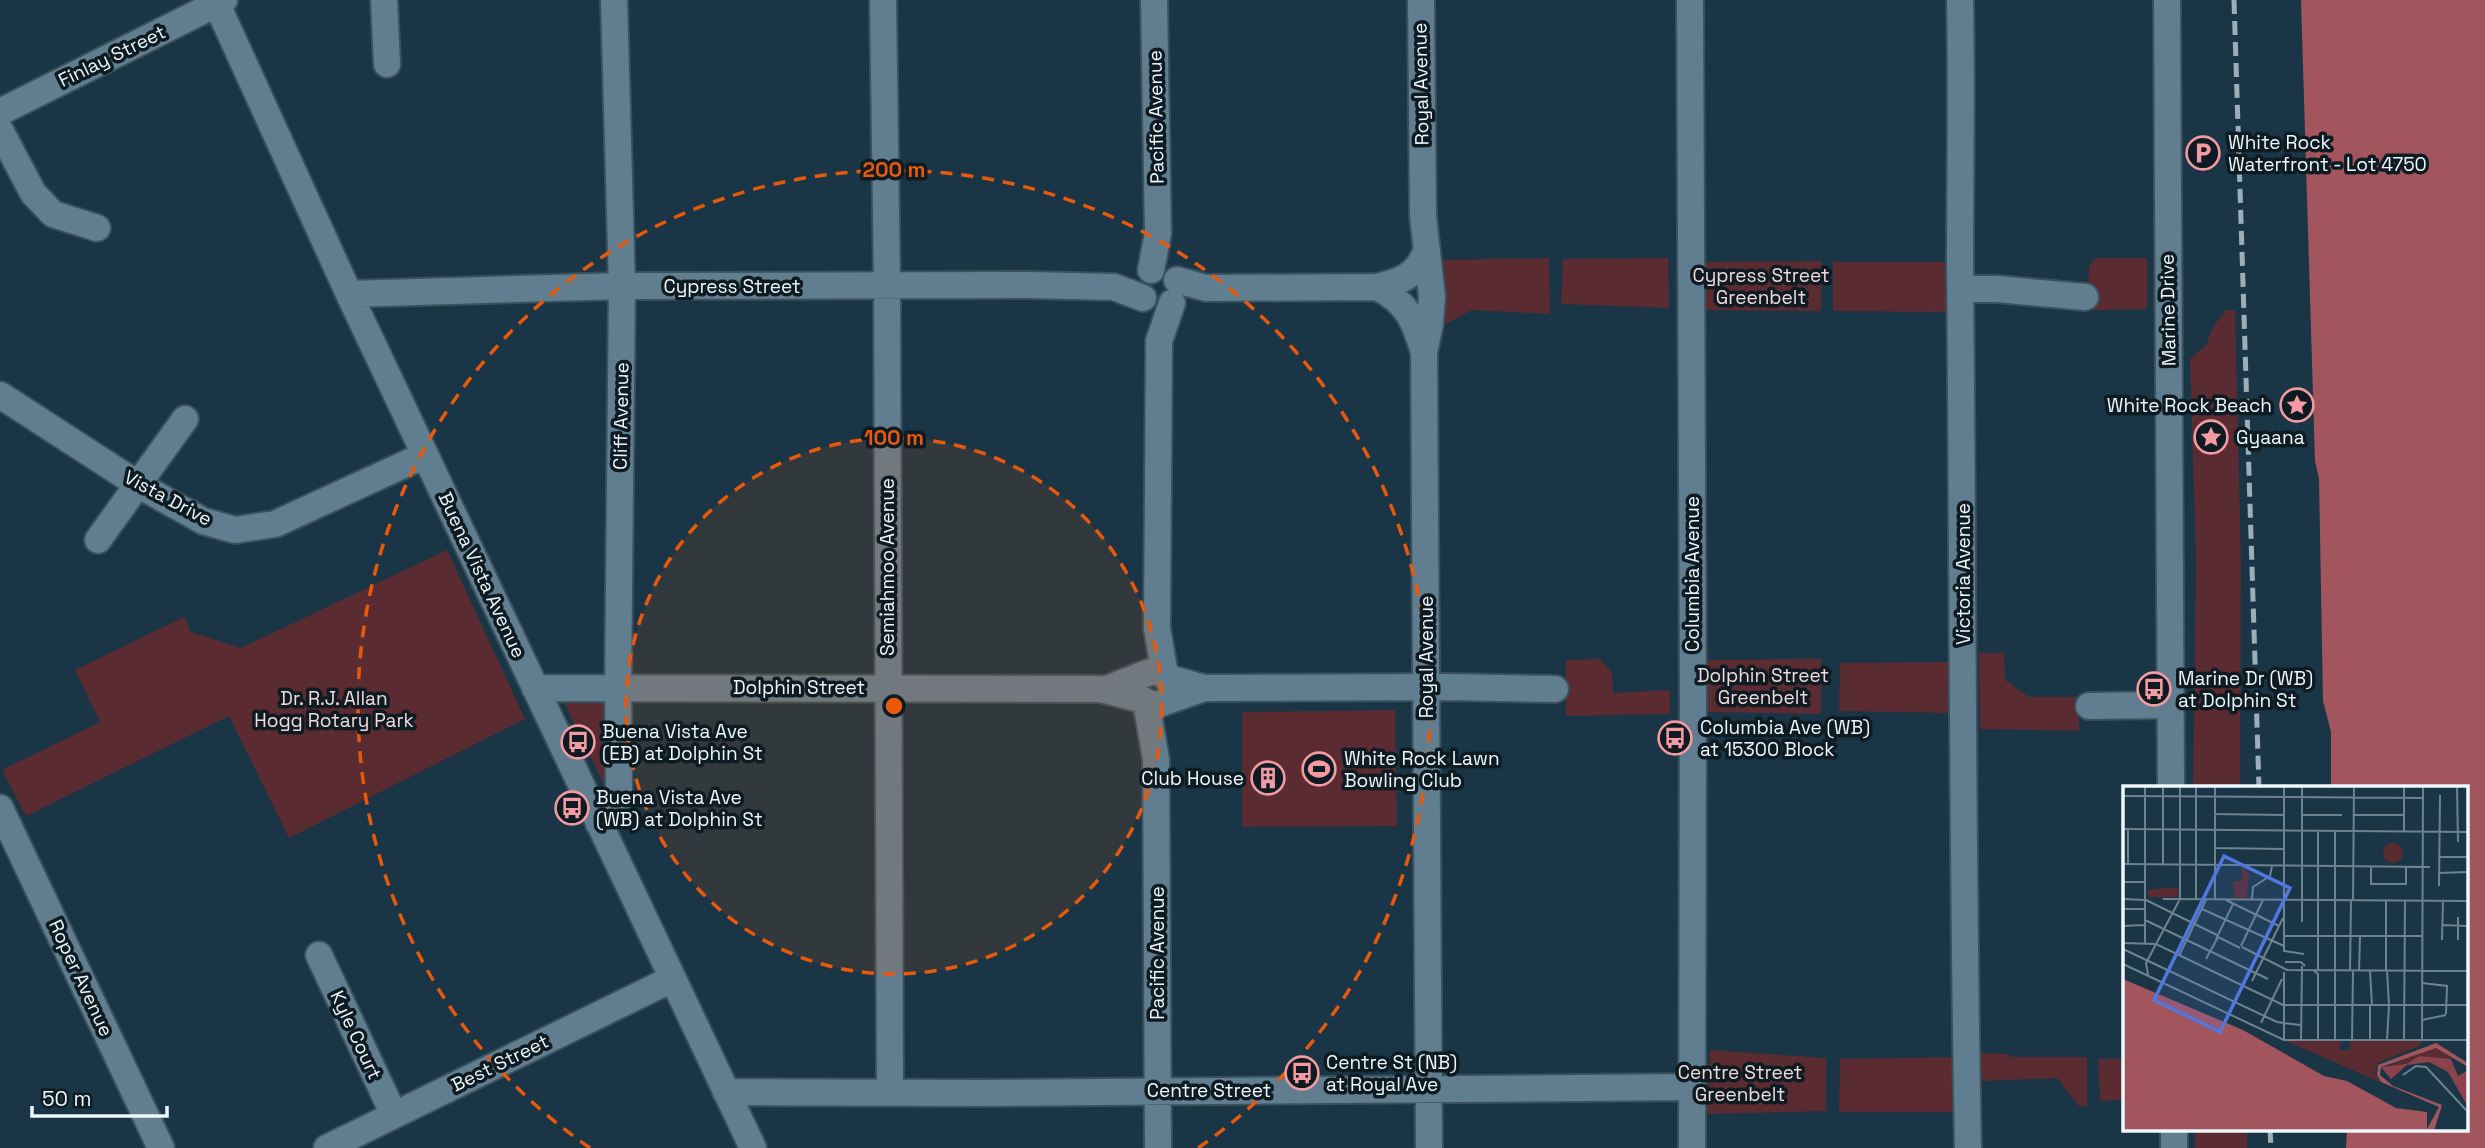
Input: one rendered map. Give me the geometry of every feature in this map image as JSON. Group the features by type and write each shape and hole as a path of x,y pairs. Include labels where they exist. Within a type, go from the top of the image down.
{"street":[{"path":"384,0 387,64"},
{"name":"Cliff Avenue","path":"600,824 614,811 619,793 622,286 614,0"},
{"name":"Semiahmoo Avenue","path":"883,0 887,286 890,1091"},
{"name":"Pacific Avenue","path":"1154,0 1161,288 1156,688 1158,1148"},
{"name":"Royal Avenue","path":"1421,0 1423,216 1432,297 1424,352 1429,1148"},
{"name":"Columbia Avenue","path":"1690,0 1692,1148"},
{"name":"Victoria Avenue","path":"1960,0 1968,1148"},
{"name":"Marine Drive","path":"2166,0 2171,786"},
{"name":"Finlay Street","path":"0,112 219,2"},
{"name":"Buena Vista Avenue","path":"219,2 349,294 753,1148"},
{"path":"0,130 33,193 53,214 97,228"},
{"path":"1161,288 1377,287 1407,277 1420,266 1426,252"},
{"name":"Cypress Street","path":"349,294 622,286 1161,288"},
{"path":"1377,287 1393,296 1407,310 1424,352"},
{"path":"1961,289 1997,289 2085,297"},
{"name":"Vista Drive","path":"0,395 139,485 203,521 234,530 275,524 425,454"},
{"path":"99,540 185,419"},
{"name":"Dolphin Street","path":"535,688 1156,688"},
{"path":"1156,688 1555,689"},
{"path":"2089,706 2171,705"},
{"name":"Roper Avenue","path":"0,808 161,1148"},
{"name":"Kyle Court","path":"319,955 394,1115"},
{"name":"Best Street","path":"327,1148 673,979"},
{"name":"Centre Street","path":"726,1092 1692,1087"},
{"path":"2174,1130 2175,1148"}],"green space":[{"path":"1549,258 1550,314 1472,310 1446,324 1440,260"},
{"name":"Cypress Street Greenbelt","path":"1668,258 1669,308 1561,304 1563,259"},
{"path":"2096,258 2147,258 2147,309 2092,310 2092,290 2088,285 2089,266"},
{"name":"Cypress Street Greenbelt","path":"1822,261 1821,311 1701,310 1701,262"},
{"name":"Cypress Street Greenbelt","path":"1833,262 1946,262 1946,312 1833,311"},
{"path":"2226,310 2235,310 2241,562 2240,786 2193,786 2196,561 2190,359 2206,345 2213,327"},
{"name":"Dr. R.J. Allan Hogg Rotary Park","path":"447,550 525,719 289,838 229,716 26,816 2,770 100,722 75,670 184,617 191,632 241,648"},
{"path":"1979,653 2004,653 2005,680 2029,697 2079,697 2079,731 1980,729"},
{"name":"Dolphin Street Greenbelt","path":"1600,659 1612,673 1613,693 1670,690 1670,714 1566,716 1566,660"},
{"name":"Dolphin Street Greenbelt","path":"1821,659 1821,714 1705,712 1705,660"},
{"name":"Dolphin Street Greenbelt","path":"1952,662 1952,713 1839,711 1840,663"},
{"path":"611,699 610,797 563,700"},
{"name":"White Rock Lawn Bowling Club","path":"1395,710 1397,826 1242,827 1242,712"},
{"name":"Centre Street Greenbelt","path":"1710,1050 1826,1058 1826,1111 1707,1114"},
{"path":"1980,1053 2008,1054 2012,1057 2087,1057 2087,1106 2079,1106 2057,1078 1981,1081"},
{"name":"Centre Street Greenbelt","path":"1956,1057 1956,1112 1839,1112 1840,1059"},
{"path":"2098,1059 2123,1059 2123,1100 2100,1101"},
{"path":"2195,1130 2247,1130 2247,1148 2195,1148"}],"shaded area":[{"path":"2301,0 2485,0 2485,1148 2346,1148 2347,1130 2468,1130 2468,786 2331,786 2331,732 2323,701 2319,479 2315,461"}],"railway":[{"path":"2234,0 2259,786"},
{"path":"2270,1130 2271,1148"}],"place":[{"name":"White Rock Waterfront - Lot 4750","path":"2203,153"},
{"name":"White Rock Beach","path":"2297,405"},
{"name":"Gyaana","path":"2211,437"},
{"name":"Marine Dr (WB) at Dolphin St","path":"2154,689"},
{"name":"Columbia Ave (WB) at 15300 Block","path":"1675,738"},
{"name":"Buena Vista Ave (EB) at Dolphin St","path":"578,742"},
{"name":"White Rock Lawn Bowling Club","path":"1319,769"},
{"name":"Club House","path":"1268,778"},
{"name":"Buena Vista Ave (WB) at Dolphin St","path":"572,808"},
{"name":"Centre St (NB) at Royal Ave","path":"1302,1073"}]}
